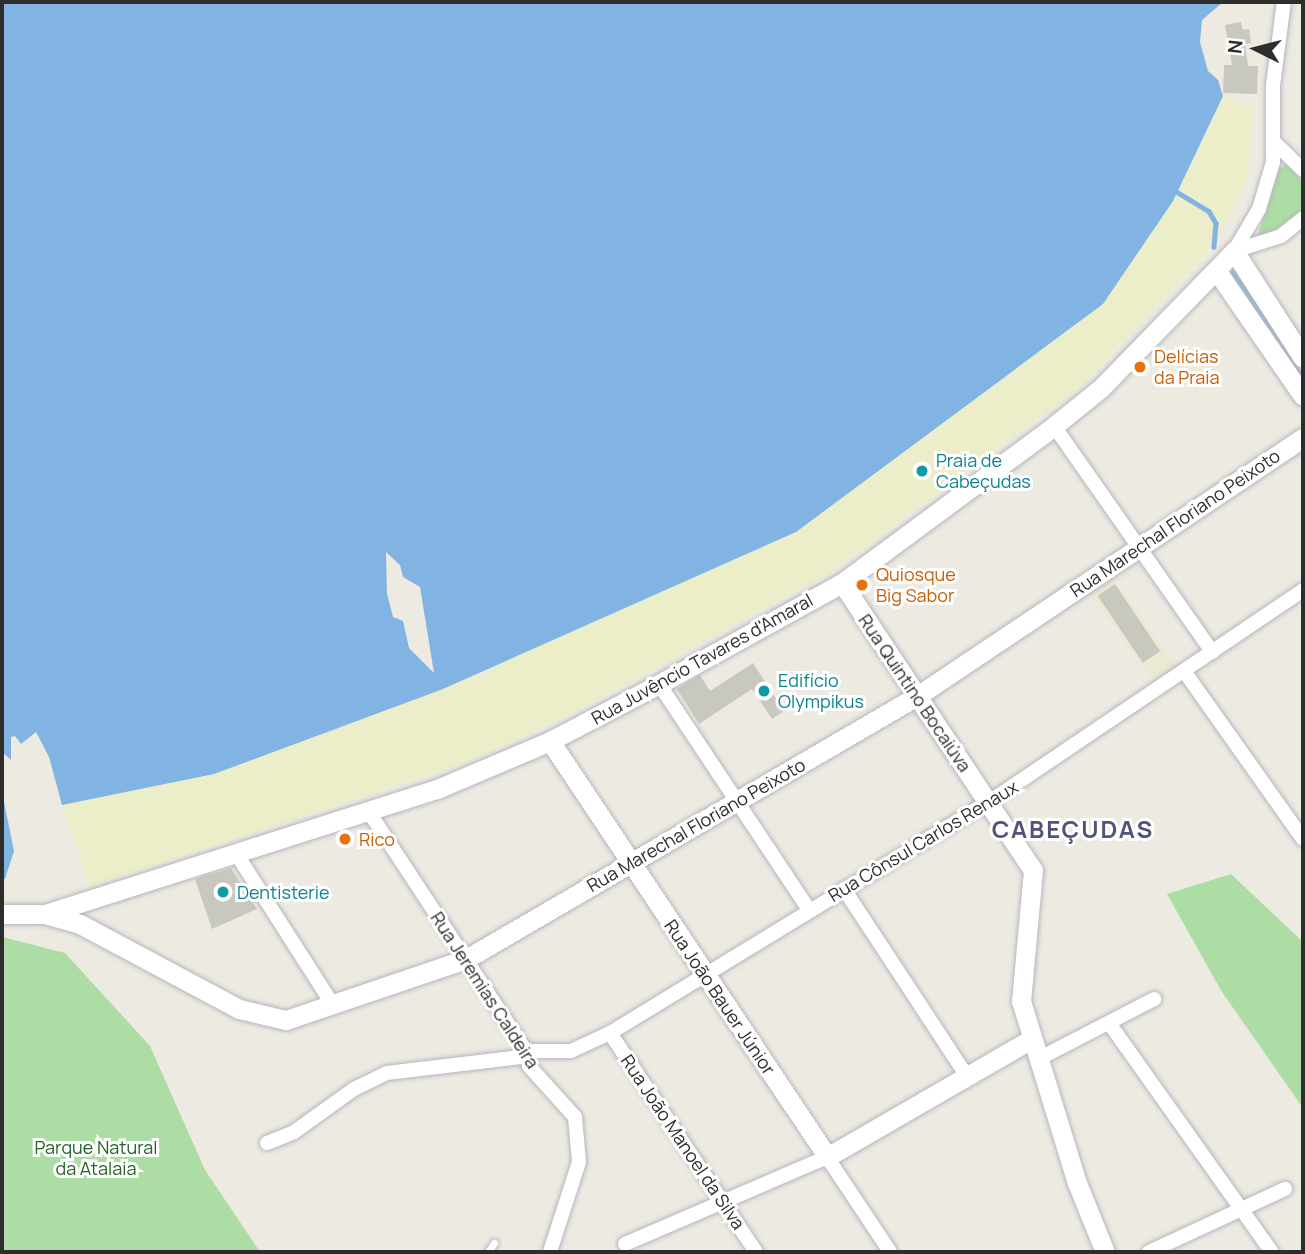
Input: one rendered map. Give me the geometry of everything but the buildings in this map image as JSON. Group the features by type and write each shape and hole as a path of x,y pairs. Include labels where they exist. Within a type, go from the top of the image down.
{"street":[{"name":"Rua Juvêncio Tavares d'Amaral","path":"46,914 237,855 467,778 550,741 842,583 1101,388 1234,251 1254,220 1268,186 1274,142 1273,85 1284,2"},
{"path":"1274,142 1303,170"},
{"name":"Rua Juvêncio Tavares d'Amaral","path":"1234,251 1281,236 1303,218"},
{"path":"1234,251 1303,358"},
{"path":"1216,270 1303,397"},
{"path":"1054,426 1212,652"},
{"name":"Rua Marechal Floriano Peixoto","path":"46,914 80,924 253,1014 286,1020 466,959 917,696 1303,438"},
{"name":"Rua Quintino Bocaiúva","path":"842,583 1033,870 1035,883 1020,985 1030,1040 1105,1252"},
{"name":"Rua Cônsul Carlos Renaux","path":"267,1143 293,1132 354,1089 387,1073 521,1058 526,1051 571,1051 610,1033 989,802 1303,590"},
{"path":"1184,671 1303,839"},
{"path":"659,684 809,910"},
{"name":"Rua João Bauer Júnior","path":"550,741 629,865 890,1252"},
{"name":"Rua Jeremias Caldeira","path":"369,812 526,1051 529,1066 568,1104 580,1130 579,1162 550,1252"},
{"path":"237,855 333,1005"},
{"path":"844,889 966,1075"},
{"path":"77,904 80,924"},
{"path":"2,914 46,914"},
{"path":"1038,1059 1154,999"},
{"path":"1109,1023 1272,1252"},
{"name":"Rua João Manoel da Silva","path":"610,1033 756,1252"},
{"path":"625,1244 827,1157 1030,1040"},
{"path":"1149,1252 1285,1189"}],"lane":[{"path":"488,1252 494,1243"}],"shaded area":[{"path":"1111,576 1176,666 1154,682 1089,592"}],"green space":[{"path":"1286,164 1303,182 1303,209 1274,232 1257,237 1279,169"},
{"path":"1231,874 1303,942 1303,1108 1222,992 1167,894"},
{"name":"Parque Natural da Atalaia","path":"2,937 65,953 150,1046 205,1170 260,1252 2,1252"}],"sand":[{"name":"Praia de Cabeçudas","path":"1223,96 1254,109 1247,178 1219,239 1080,387 827,574 581,708 467,763 90,886 62,805 214,774 491,671 1173,201"}],"water":[{"path":"2,2 1223,2 1202,20 1200,42 1208,71 1218,80 1223,96 1173,201 1103,304 796,532 443,689 214,774 62,805 49,757 36,732 21,744 15,736 11,737 11,760 2,752","holes":["386,552 400,565 403,577 420,587 434,673 409,648 403,621 393,617 387,594"]},
{"path":"2,792 14,851 5,879 2,878"}],"waterway":[{"path":"1177,192 1209,211 1216,223 1214,247"},
{"path":"1233,272 1303,379"}],"place":[{"name":"Delícias da Praia","path":"1140,367"},
{"name":"Praia de Cabeçudas","path":"922,471"},
{"name":"Quiosque Big Sabor","path":"862,585"},
{"name":"Edifício Olympikus","path":"764,691"},
{"name":"Rico","path":"345,839"},
{"name":"Dentisterie","path":"223,892"}],"district":[{"name":"CABEÇUDAS","path":"1073,829"}]}
